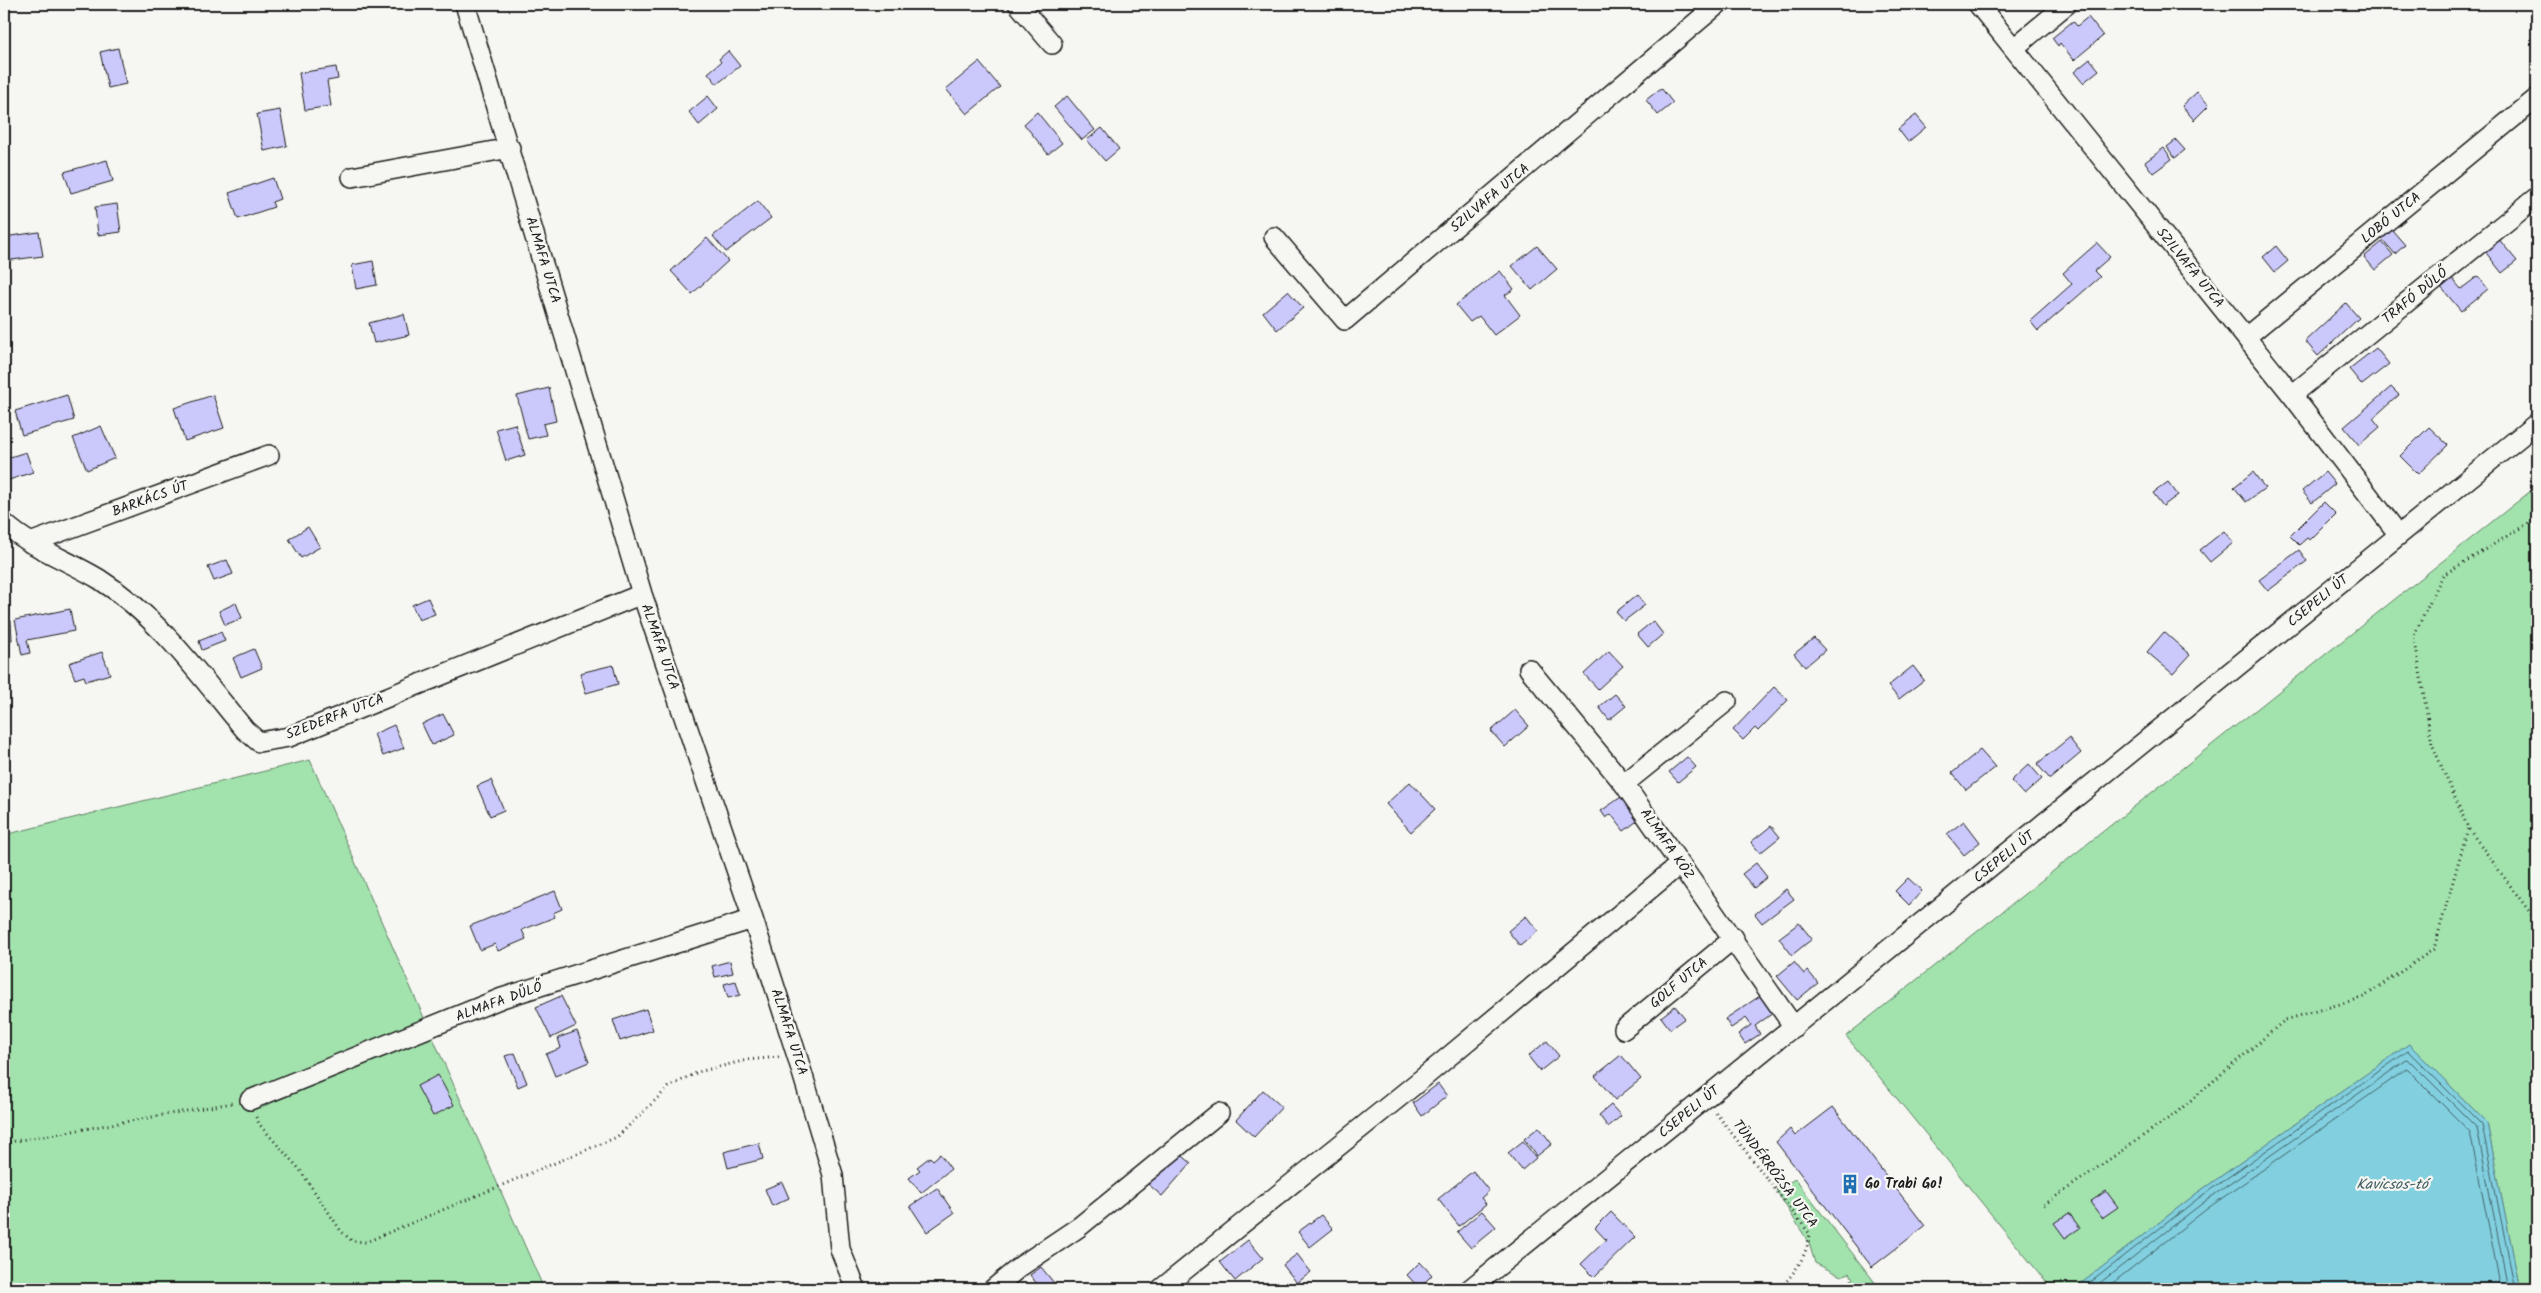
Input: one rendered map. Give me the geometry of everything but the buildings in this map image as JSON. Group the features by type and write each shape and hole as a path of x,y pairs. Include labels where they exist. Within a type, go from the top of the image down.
{"street":[{"name":"ALMAFA UTCA","path":"465,4 510,148 642,594 753,918 797,1056 833,1175 840,1249 856,1289"},
{"path":"1018,4 1052,44"},
{"name":"SZILVAFA UTCA","path":"1274,236 1345,320 1718,4"},
{"name":"SZILVAFA UTCA","path":"1978,4 2292,395 2399,535"},
{"path":"2014,48 2067,4"},
{"name":"LOBÓ UTCA","path":"2246,337 2537,98"},
{"path":"352,177 510,148"},
{"name":"TRAFÓ DŰLŐ","path":"2292,395 2537,197"},
{"name":"CSEPELI ÚT","path":"1470,1289 2537,423"},
{"name":"BARKÁCS ÚT","path":"30,542 269,455"},
{"name":"SZEDERFA UTCA","path":"4,523 30,542 100,579 130,602 162,631 246,730 259,742 289,736 642,594"},
{"name":"ALMAFA KÖZ","path":"1529,669 1624,784 1734,938 1794,1027"},
{"path":"1624,784 1728,700"},
{"path":"1161,1289 1423,1078 1680,864"},
{"name":"ALMAFA DŰLŐ","path":"250,1100 502,998 753,918"},
{"name":"GOLF UTCA","path":"1624,1029 1734,938"},
{"path":"993,1289 1021,1266 1079,1227 1219,1113"}],"path":[{"path":"2537,518 2443,575 2414,635 2432,744 2468,828 2537,922"},
{"path":"2044,1205 2176,1113 2285,1020 2364,997 2434,949 2468,828"},
{"path":"4,1144 250,1100 259,1124 300,1170 341,1231 352,1241 366,1242 617,1137 669,1087 698,1072 747,1060 797,1056"},
{"name":"TÜNDÉRRÓZSA UTCA","path":"1704,1099 1810,1234 1807,1250 1794,1274 1779,1289"}],"green space":[{"path":"2537,486 2537,1289 2520,1289 2487,1123 2409,1044 2197,1193 2074,1289 2052,1289 1846,1036"},
{"path":"310,760 544,1289 4,1289 4,835"},
{"path":"1795,1179 1880,1289 1854,1289 1849,1282 1853,1278 1849,1273 1841,1276 1815,1263 1809,1243 1776,1190"}],"water":[{"name":"Kavicsos-tó","path":"2409,1044 2487,1123 2520,1289 2074,1289 2197,1193"}],"place":[{"name":"Go Trabi Go!","path":"1850,1184"}]}
